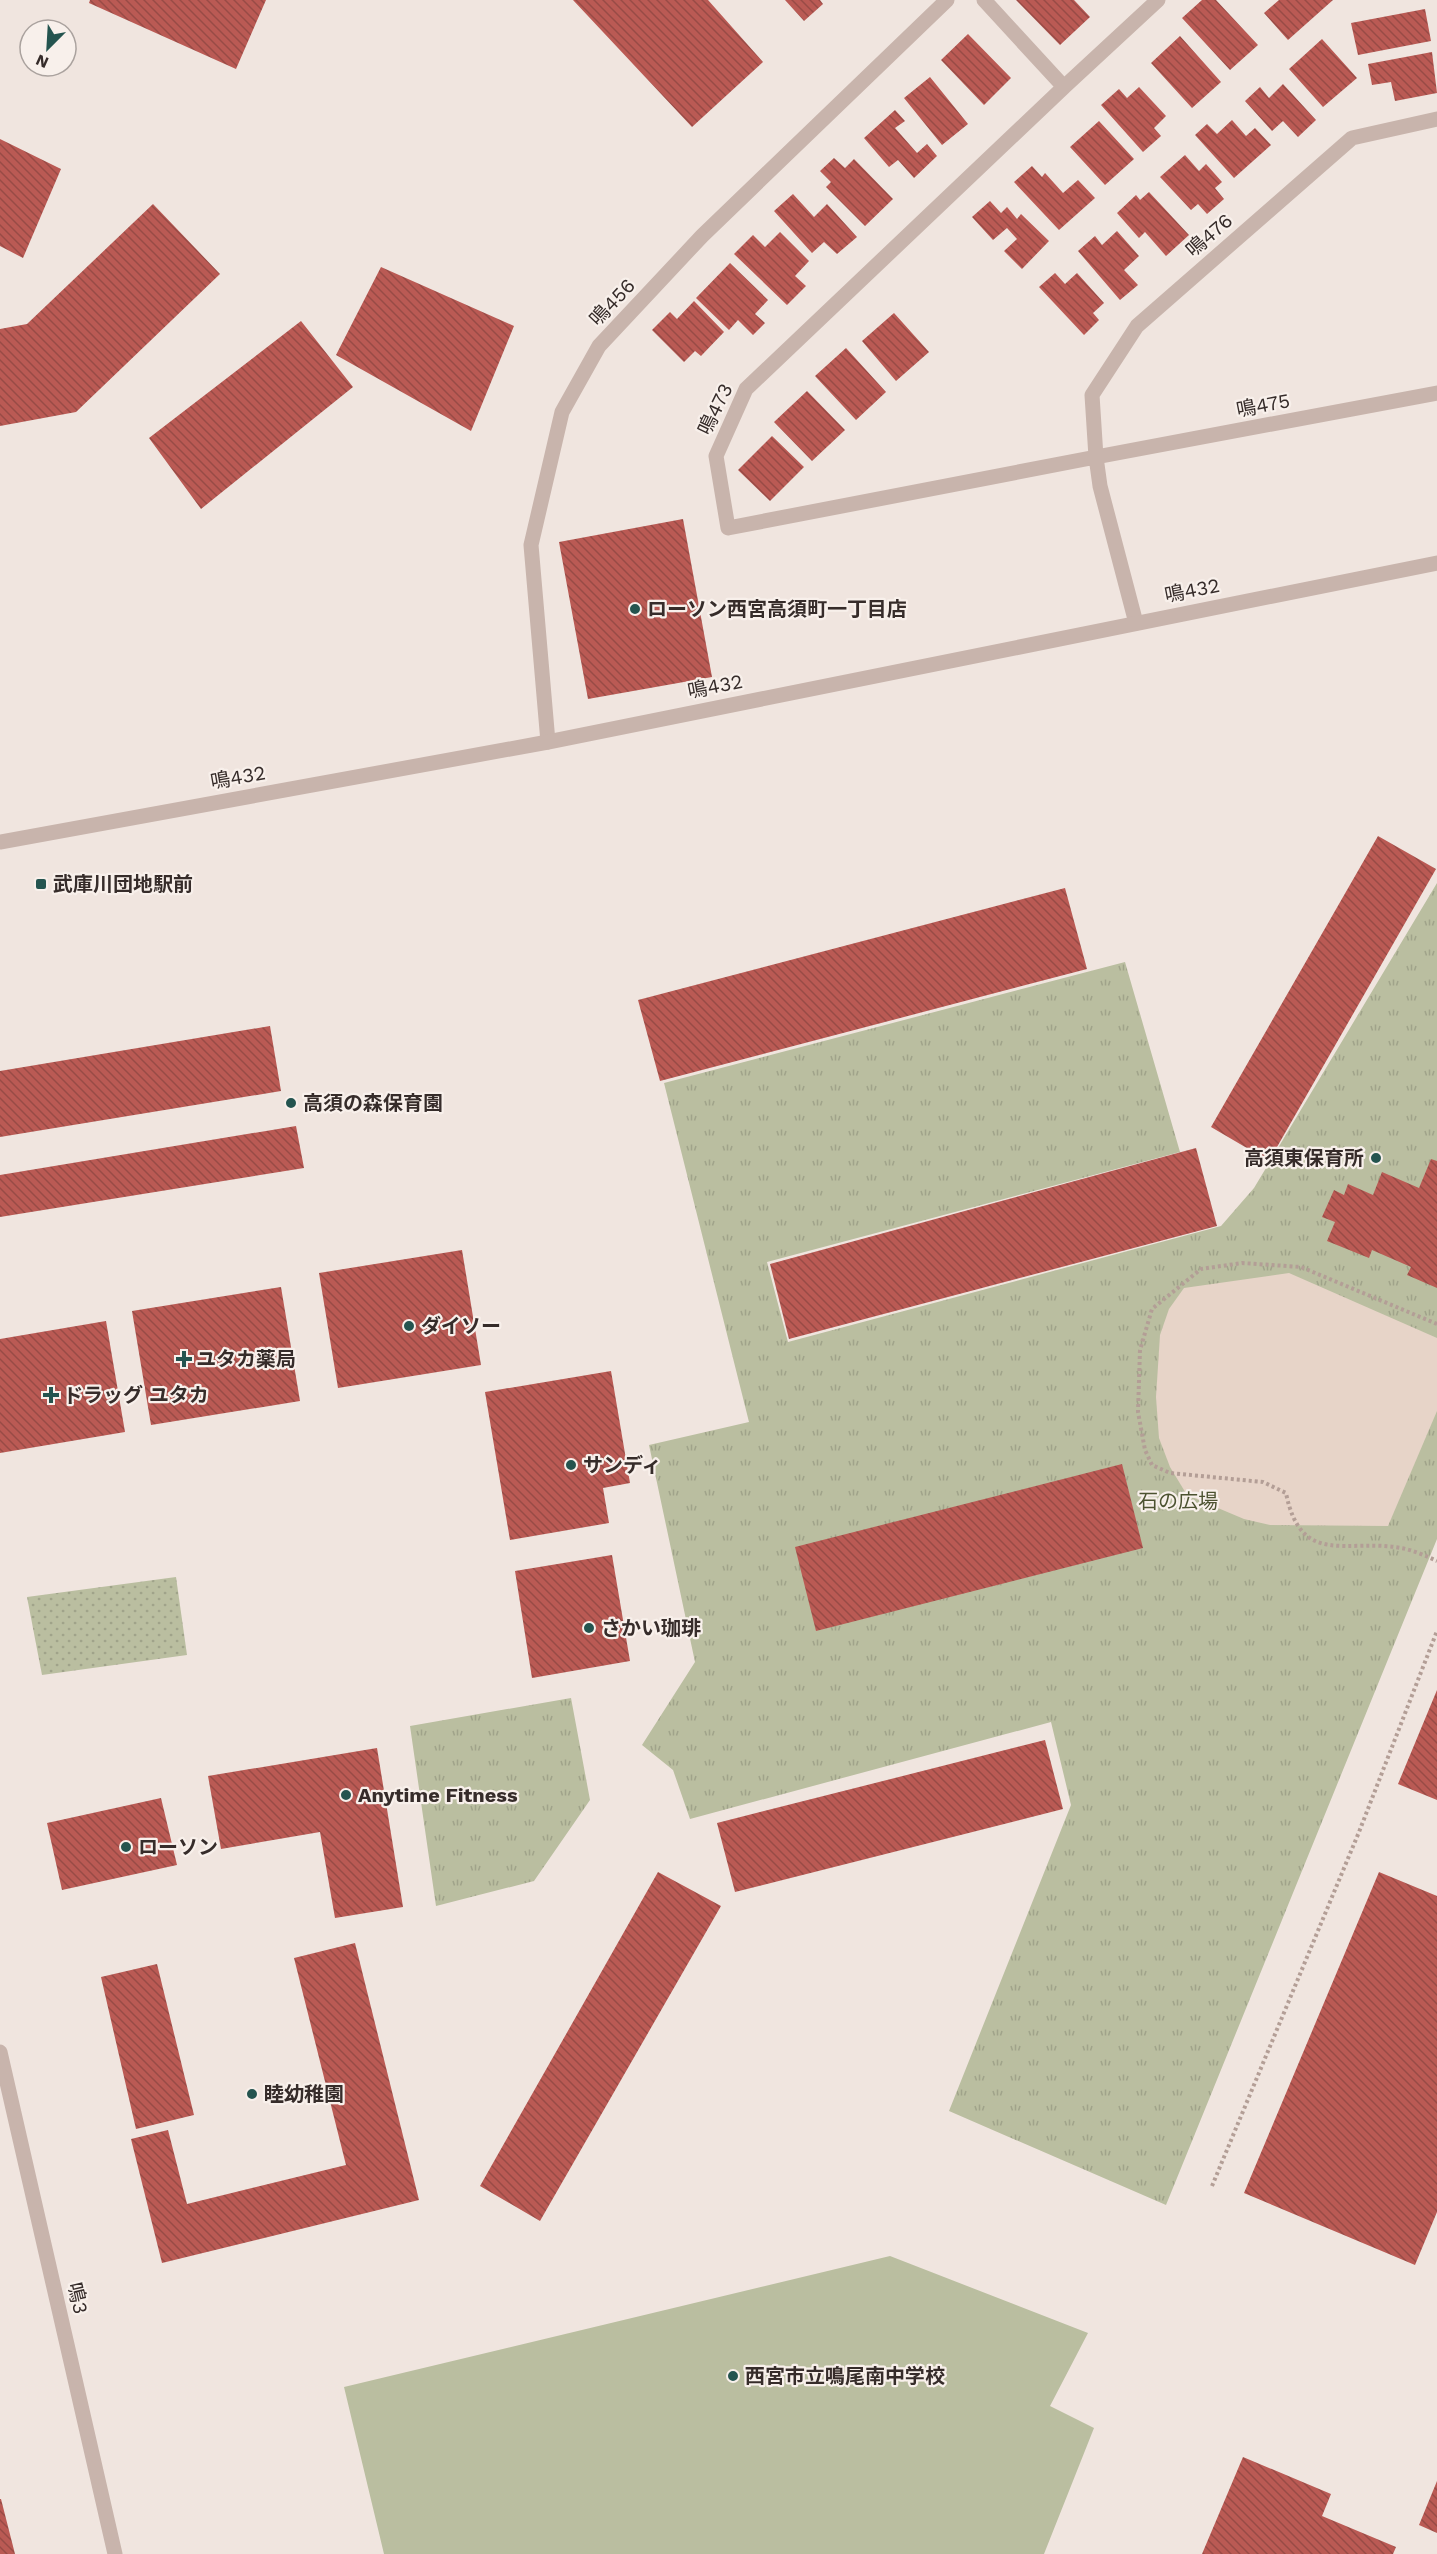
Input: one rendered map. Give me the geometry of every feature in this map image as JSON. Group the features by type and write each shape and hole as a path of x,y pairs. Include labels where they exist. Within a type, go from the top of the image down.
{"street":[{"name":"鳴456","path":"548,742 531,545 562,412 599,346 686,253 947,0"},
{"path":"984,0 1064,87 1158,0"},
{"name":"鳴473","path":"1064,87 747,388 716,456 728,528 1096,457"},
{"name":"鳴476","path":"1096,457 1092,395 1137,326 1352,138 1437,119"},
{"name":"鳴475","path":"1096,457 1437,393"},
{"path":"1096,457 1100,486 1136,623"},
{"name":"鳴432","path":"0,842 548,742 1437,563"},
{"name":"鳴3","path":"0,2052 115,2554"}],"path":[{"path":"1437,1324 1301,1267 1242,1263 1201,1269 1152,1309 1140,1350 1138,1412 1145,1450 1152,1465 1170,1473 1263,1482 1286,1493 1291,1515 1305,1536 1330,1547 1402,1548 1437,1561"},
{"path":"1212,2186 1359,1832 1437,1631"}],"green space":[{"name":"石の広場","path":"1437,883 1437,1539 1166,2205 949,2111 1071,1805 1051,1722 690,1819 673,1770 642,1745 695,1662 649,1445 749,1422 664,1083 1125,962 1180,1152 767,1262 788,1342 1221,1226 1254,1188"},
{"path":"176,1577 187,1655 42,1675 27,1597"},
{"path":"571,1698 590,1800 534,1881 436,1906 410,1726"},
{"name":"西宮市立鳴尾南中学校","path":"890,2256 1088,2333 1050,2406 1094,2428 1044,2554 384,2554 344,2387"}],"shaded area":[{"path":"1289,1273 1437,1338 1437,1411 1388,1526 1270,1525 1244,1519 1187,1495 1170,1467 1159,1438 1156,1397 1160,1335 1169,1309 1184,1288"}],"building":[{"path":"90,0 266,0 236,69 89,3"},
{"path":"573,0 708,0 763,62 692,127"},
{"path":"785,0 820,0 823,4 804,21"},
{"path":"1016,0 1074,0 1090,17 1060,45"},
{"path":"1202,0 1216,0 1258,45 1230,70 1182,18"},
{"path":"1279,0 1333,0 1288,40 1264,13"},
{"path":"1425,9 1431,41 1358,55 1351,23"},
{"path":"968,34 1011,78 984,105 941,60"},
{"path":"1180,36 1221,82 1192,108 1151,63"},
{"path":"1322,39 1357,78 1323,107 1289,69"},
{"path":"1432,52 1437,93 1395,101 1391,82 1372,85 1368,64"},
{"path":"930,77 968,124 942,145 904,98"},
{"path":"1283,84 1316,120 1298,137 1283,121 1272,131 1245,101 1260,87 1269,98"},
{"path":"1139,87 1166,116 1154,128 1161,136 1143,152 1101,105 1119,89 1127,98"},
{"path":"895,110 905,121 895,128 917,153 927,144 937,156 914,178 898,160 889,167 864,138"},
{"path":"1232,120 1246,136 1255,128 1271,145 1234,178 1195,135 1207,124 1217,134"},
{"path":"1099,121 1134,159 1105,185 1070,147"},
{"path":"0,139 61,169 23,258 0,246"},
{"path":"1185,155 1199,171 1206,164 1222,182 1215,188 1224,199 1207,214 1198,204 1191,210 1160,177"},
{"path":"834,158 845,168 854,159 893,199 865,226 826,187 831,182 820,171"},
{"path":"1032,166 1042,177 1045,173 1063,193 1078,180 1095,198 1059,230 1014,182"},
{"path":"1149,192 1189,235 1166,256 1145,232 1139,238 1117,213 1136,195 1140,200"},
{"path":"793,194 814,217 827,204 857,237 837,254 824,242 812,253 774,211"},
{"path":"990,201 1001,213 1007,207 1017,219 1021,214 1049,241 1022,269 1004,251 1017,239 1007,228 993,240 972,217"},
{"path":"153,204 220,274 76,412 0,426 0,329 27,324"},
{"path":"1117,231 1139,256 1124,270 1138,285 1120,300 1078,251 1095,236 1102,245"},
{"path":"780,232 809,261 795,276 806,286 787,305 734,254 753,235 765,247"},
{"path":"730,263 768,300 755,314 765,323 753,335 738,320 729,330 696,298"},
{"path":"381,267 514,326 471,431 336,355"},
{"path":"1055,273 1065,284 1077,273 1104,303 1093,313 1099,320 1084,335 1039,287"},
{"path":"694,301 724,332 701,356 695,351 684,362 652,330 670,312 677,319"},
{"path":"894,313 929,352 896,381 862,341"},
{"path":"301,321 353,387 201,509 149,438"},
{"path":"846,348 886,392 856,420 815,376"},
{"path":"807,391 845,430 812,461 774,422"},
{"path":"772,436 804,467 770,501 738,470"},
{"name":"ローソン西宮高須町一丁目店","path":"683,519 712,677 588,699 559,542"},
{"path":"1378,836 1436,869 1269,1161 1211,1127"},
{"path":"1065,888 1087,969 660,1081 638,1000"},
{"path":"270,1026 281,1091 0,1137 0,1071"},
{"path":"296,1126 304,1168 0,1217 0,1175"},
{"path":"1196,1148 1217,1226 789,1339 770,1264"},
{"path":"1431,1159 1437,1161 1437,1288 1407,1275 1411,1267 1372,1250 1369,1258 1327,1241 1335,1222 1322,1217 1334,1190 1344,1195 1348,1184 1373,1195 1382,1172 1419,1188"},
{"path":"462,1250 481,1365 338,1388 319,1273"},
{"path":"281,1287 300,1401 151,1425 132,1311"},
{"path":"106,1321 125,1432 0,1453 0,1339"},
{"path":"611,1371 630,1483 603,1488 609,1523 510,1540 485,1392"},
{"path":"1122,1464 1143,1548 816,1631 795,1547"},
{"path":"612,1555 630,1661 532,1678 515,1571"},
{"path":"1437,1690 1437,1800 1398,1784"},
{"path":"1045,1740 1063,1809 735,1892 717,1823"},
{"path":"377,1748 403,1907 335,1918 320,1832 221,1849 208,1776"},
{"path":"161,1798 177,1865 62,1890 47,1823"},
{"path":"658,1872 721,1906 540,2221 480,2186"},
{"path":"1379,1872 1437,1896 1437,2212 1415,2265 1244,2193"},
{"path":"355,1943 419,2200 162,2263 131,2139 168,2130 187,2204 346,2165 294,1958"},
{"path":"157,1964 194,2115 136,2129 101,1977"},
{"path":"1243,2457 1331,2494 1322,2516 1396,2547 1393,2554 1202,2554"},
{"path":"1437,2481 1437,2533 1419,2525"},
{"path":"1,2499 15,2554 0,2554"}],"place":[{"name":"ローソン西宮高須町一丁目店","path":"635,609"},
{"name":"武庫川団地駅前","path":"41,884"},
{"name":"高須の森保育園","path":"291,1103"},
{"name":"高須東保育所","path":"1376,1158"},
{"name":"ダイソー","path":"409,1326"},
{"name":"ユタカ薬局","path":"184,1359"},
{"name":"ドラッグ ユタカ","path":"51,1395"},
{"name":"サンディ","path":"571,1465"},
{"name":"さかい珈琲","path":"589,1628"},
{"name":"Anytime Fitness","path":"346,1795"},
{"name":"ローソン","path":"126,1847"},
{"name":"睦幼稚園","path":"252,2094"},
{"name":"西宮市立鳴尾南中学校","path":"733,2376"}]}
